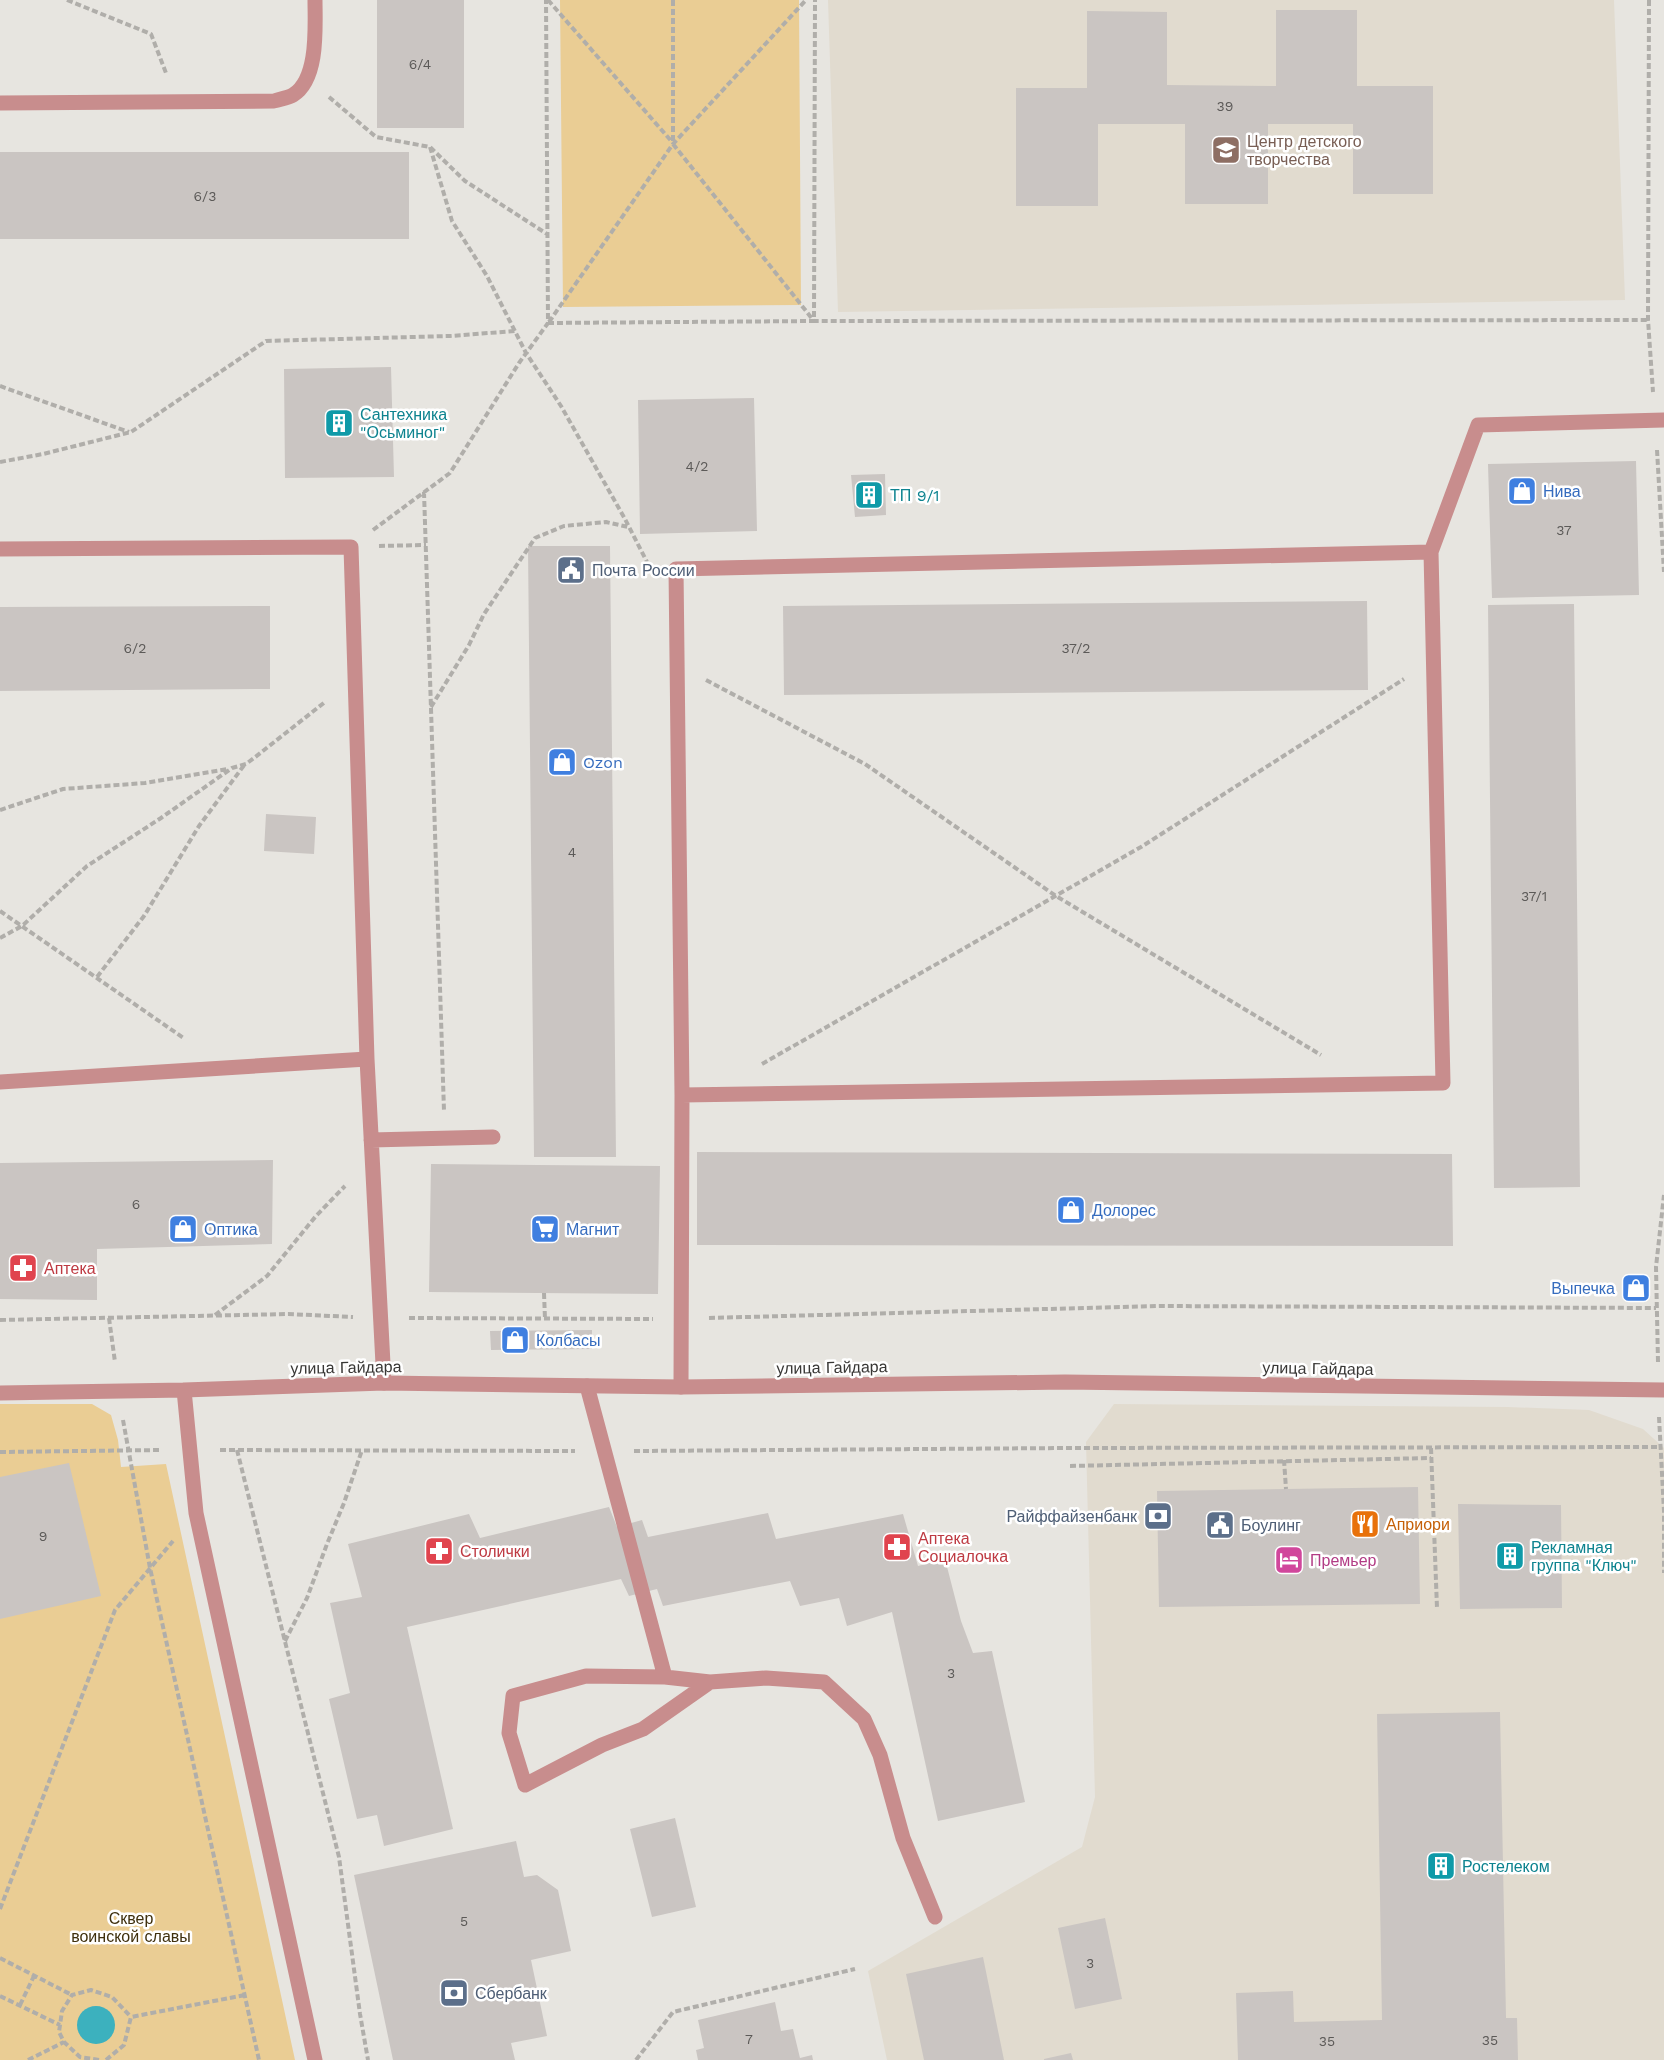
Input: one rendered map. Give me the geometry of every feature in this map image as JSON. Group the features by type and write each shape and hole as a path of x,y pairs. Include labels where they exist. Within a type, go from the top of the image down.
{"street":[{"path":"0,103 274,101 294,95 307,78 314,56 315,0"},
{"path":"682,1095 1443,1083 1431,552 1478,425 1660,420"},
{"path":"0,549 351,547 367,1059 384,1383"},
{"path":"681,1387 682,1095 676,569 1431,552"},
{"path":"0,1082 367,1059"},
{"path":"371,1140 493,1137"},
{"name":"улица Гайдара","path":"0,1393 384,1383 681,1387 1065,1382 1664,1390"},
{"path":"587,1386 665,1677"},
{"path":"184,1390 196,1513 315,2060"},
{"path":"710,1682 643,1729 602,1745 525,1785 509,1733 513,1696 586,1676 665,1677 710,1682 766,1678 824,1682 864,1719 880,1755 903,1838 935,1917"}],"path":[{"path":"68,0 151,34 177,101"},
{"path":"547,0 673,144 814,321"},
{"path":"547,0 548,323"},
{"path":"673,0 673,144"},
{"path":"351,547 450,473 526,353 673,144 806,0"},
{"path":"814,321 815,0"},
{"path":"1649,0 1648,320 1660,420 1658,468 1664,572"},
{"path":"307,78 376,137 430,147 465,181 548,234"},
{"path":"430,147 452,221 487,276 526,353 561,406 648,564"},
{"path":"548,323 1648,320"},
{"path":"0,462 43,454 130,432 266,341 450,336 515,331"},
{"path":"0,386 130,432"},
{"path":"1658,468 1664,468"},
{"path":"424,492 444,1138"},
{"path":"431,708 469,645 484,614 535,538 564,526 606,522 630,528"},
{"path":"351,547 426,545"},
{"path":"758,1066 1141,847 1432,661"},
{"path":"678,664 865,764 1056,896 1370,1084"},
{"path":"97,976 144,916 199,826 246,764 355,680"},
{"path":"0,810 63,789 145,783 246,764"},
{"path":"0,938 22,926 87,866 232,768"},
{"path":"0,911 97,976 225,1068"},
{"path":"214,1315 267,1276 316,1216 372,1157"},
{"path":"544,1293 545,1319"},
{"path":"0,1320 288,1314 380,1318 681,1319 1159,1306 1656,1308"},
{"path":"109,1318 128,1450 150,1568 259,2060"},
{"path":"0,1452 1660,1447"},
{"path":"1431,1448 1437,1608"},
{"path":"237,1450 339,1857 368,2060"},
{"path":"285,1642 307,1598 345,1503 362,1450"},
{"path":"1070,1466 1431,1458"},
{"path":"1284,1460 1286,1489"},
{"path":"0,1909 115,1610 196,1513"},
{"path":"0,1958 72,1995 91,1990 112,1997 131,2017"},
{"path":"636,2060 673,2012 855,1969"},
{"path":"20,2005 34,1976"},
{"path":"72,1995 62,2011 59,2032 64,2042 80,2057 99,2060"},
{"path":"131,2017 245,1995"},
{"path":"0,1996 60,2025"},
{"path":"106,2060 124,2045 131,2017"},
{"path":"28,2060 64,2042"}],"shaded area":[{"name":"Центр детского творчества","path":"828,0 1614,0 1625,300 838,312"},
{"path":"1114,1404 1508,1407 1589,1410 1643,1429 1664,1448 1664,2060 887,2060 868,1971 1082,1847 1095,1797 1086,1442"}],"green space":[{"path":"560,0 799,0 801,305 563,307"},
{"name":"Сквер воинской славы","path":"0,1404 92,1404 111,1415 118,1440 121,1467 166,1464 295,2060 0,2060"}],"water":[{"path":"96,2006 110,2011 115,2025 110,2039 96,2044 82,2039 77,2025 82,2011"}],"building":[{"path":"377,0 464,0 464,128 377,128"},
{"path":"1276,10 1357,10 1357,86 1433,86 1433,194 1353,194 1353,124 1268,124 1268,204 1185,204 1185,124 1098,124 1098,206 1016,206 1016,88 1087,88 1087,11 1167,12 1167,85 1276,86"},
{"path":"0,152 409,152 409,239 0,239"},
{"name":"Сантехника \"Осьминог\"","path":"391,367 394,477 285,478 284,369"},
{"path":"754,398 757,531 640,534 638,400"},
{"path":"1636,461 1639,595 1492,598 1488,464"},
{"name":"ТП 9/1","path":"885,474 886,515 855,517 851,475"},
{"path":"528,546 610,546 616,1157 534,1157"},
{"path":"1367,601 1368,690 784,695 783,606"},
{"path":"1574,604 1580,1187 1494,1188 1488,605"},
{"path":"270,606 270,689 0,691 0,607"},
{"path":"266,814 316,817 314,854 264,851"},
{"path":"697,1152 1452,1154 1453,1246 697,1245"},
{"path":"273,1160 272,1244 97,1249 97,1300 0,1299 0,1163"},
{"name":"Магнит","path":"431,1164 660,1166 658,1294 429,1292"},
{"name":"Выпечка","path":"1629,1276 1644,1276 1644,1300 1629,1300"},
{"path":"592,1330 592,1349 491,1350 490,1331"},
{"path":"69,1463 101,1596 0,1619 0,1477"},
{"name":"Премьер","path":"1418,1487 1420,1604 1159,1607 1157,1491"},
{"name":"Рекламная группа \"Ключ\"","path":"1458,1504 1561,1505 1562,1608 1460,1609"},
{"path":"609,1507 617,1527 642,1520 648,1537 768,1513 776,1539 903,1514 918,1566 945,1559 961,1621 973,1653 992,1651 1025,1802 938,1821 892,1612 847,1626 839,1598 800,1606 790,1581 663,1606 657,1589 629,1596 621,1579 407,1627 453,1829 384,1846 377,1815 357,1819 329,1699 350,1693 330,1603 362,1597 348,1544 469,1514 480,1538"},
{"name":"Ростелеком","path":"1500,1712 1506,2018 1517,2018 1518,2060 1238,2060 1236,1993 1293,1991 1294,2022 1382,2020 1377,1714"},
{"path":"675,1818 696,1907 652,1917 630,1829"},
{"path":"516,1841 524,1877 537,1875 558,1890 571,1951 531,1960 547,2036 511,2043 515,2060 393,2060 354,1875"},
{"path":"1105,1918 1122,1999 1075,2009 1058,1928"},
{"path":"983,1957 1004,2060 924,2060 906,1974"},
{"path":"775,2002 781,2031 793,2029 800,2058 812,2055 813,2060 698,2060 696,2050 704,2048 698,2020"},
{"path":"1071,2053 1073,2060 1044,2060 1044,2059"}],"place":[{"name":"Центр детского творчества","path":"1226,150"},
{"name":"Сантехника \"Осьминог\"","path":"339,423"},
{"name":"Нива","path":"1522,491"},
{"name":"ТП 9/1","path":"869,495"},
{"name":"Почта России","path":"571,570"},
{"name":"Ozon","path":"562,762"},
{"name":"Долорес","path":"1071,1210"},
{"name":"Оптика","path":"183,1229"},
{"name":"Магнит","path":"545,1229"},
{"name":"Аптека","path":"23,1268"},
{"name":"Выпечка","path":"1636,1288"},
{"name":"Колбасы","path":"515,1340"},
{"name":"Райффайзенбанк","path":"1158,1516"},
{"name":"Априори","path":"1365,1524"},
{"name":"Боулинг","path":"1220,1525"},
{"name":"Аптека Социалочка","path":"897,1547"},
{"name":"Столички","path":"439,1551"},
{"name":"Рекламная группа \"Ключ\"","path":"1510,1556"},
{"name":"Премьер","path":"1289,1560"},
{"name":"Ростелеком","path":"1441,1866"},
{"name":"Сбербанк","path":"454,1993"}]}
